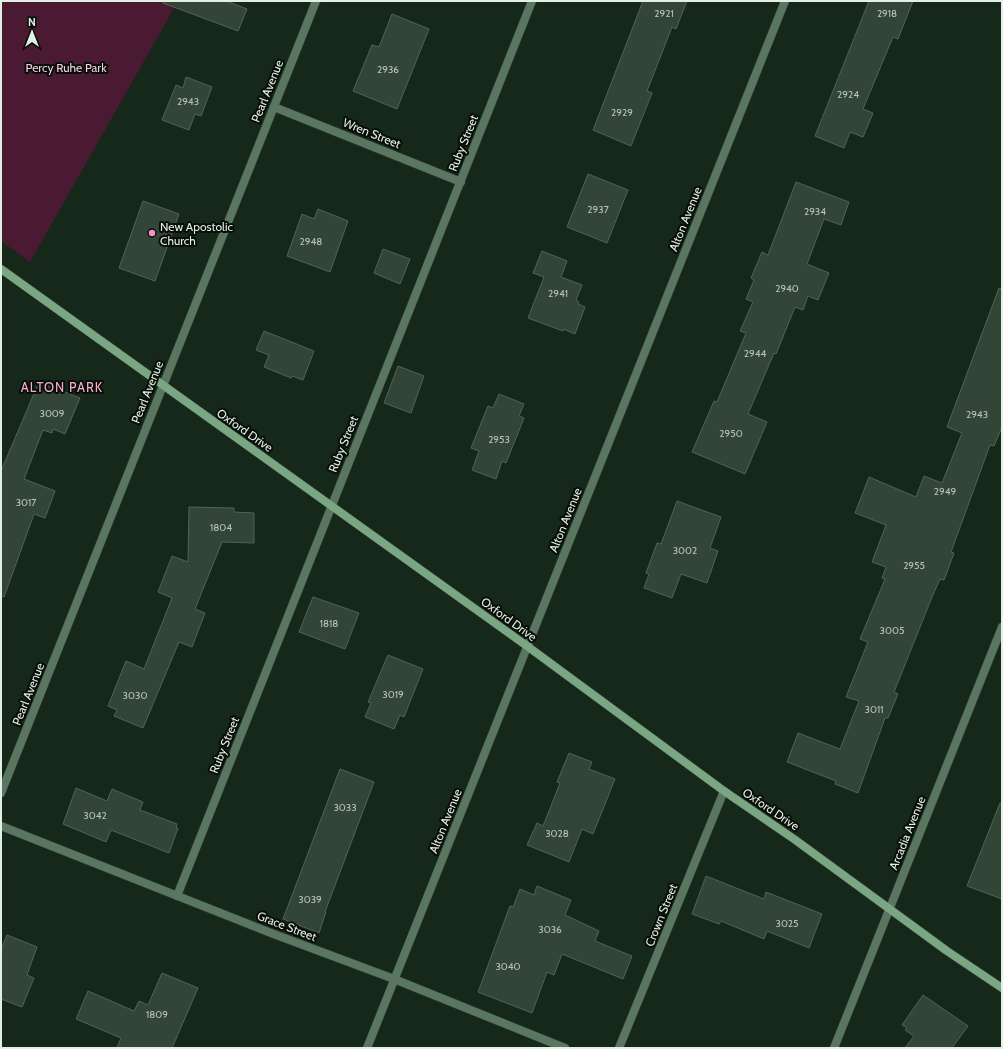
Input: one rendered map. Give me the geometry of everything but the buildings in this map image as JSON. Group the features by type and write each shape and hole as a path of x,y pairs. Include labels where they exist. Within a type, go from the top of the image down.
{"main road":[{"name":"Oxford Drive","path":"2,272 527,646 724,791 890,908 947,951 1002,988"}],"street":[{"name":"Pearl Avenue","path":"1,793 316,1"},
{"name":"Ruby Street","path":"177,896 532,1"},
{"name":"Alton Avenue","path":"367,1048 785,1"},
{"name":"Wren Street","path":"274,107 461,182"},
{"name":"Arcadia Avenue","path":"834,1048 1002,627"},
{"name":"Crown Street","path":"620,1048 724,791"},
{"name":"Grace Street","path":"1,826 177,896 394,979 565,1048"}],"green space":[{"name":"Percy Ruhe Park","path":"1,1 178,1 30,262 1,241"}],"place":[{"name":"New Apostolic Church","path":"152,233"}],"district":[{"name":"ALTON PARK","path":"62,387"}]}
